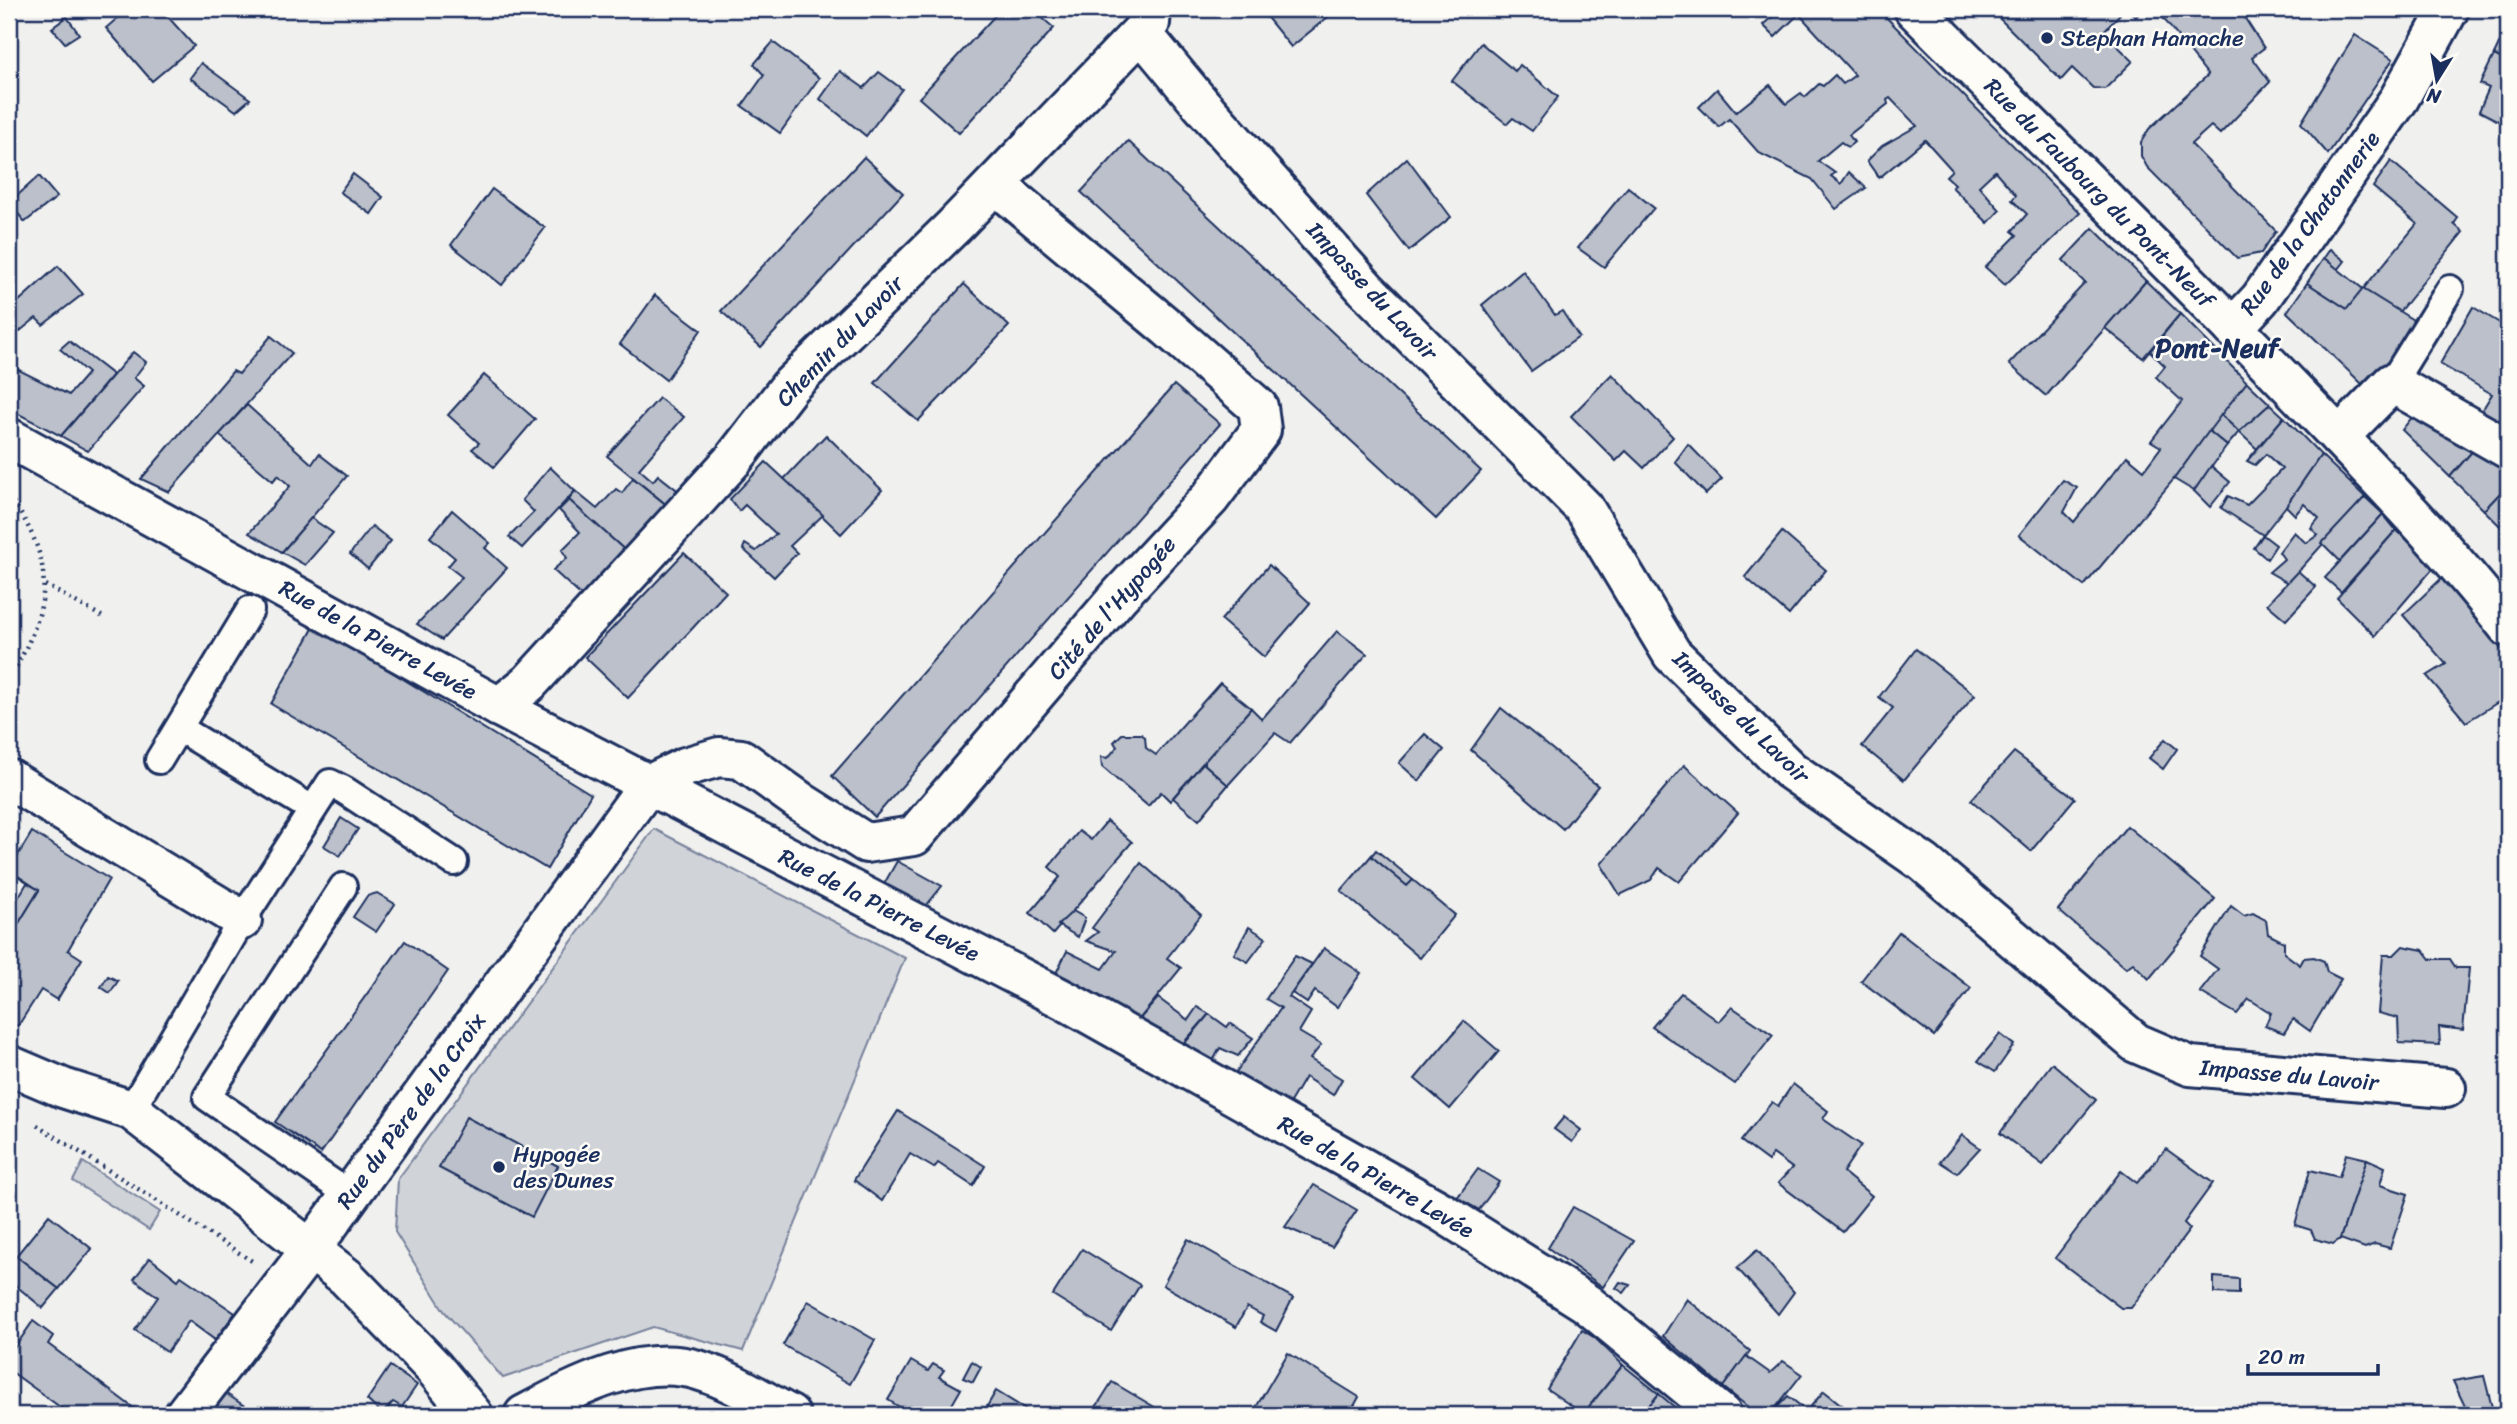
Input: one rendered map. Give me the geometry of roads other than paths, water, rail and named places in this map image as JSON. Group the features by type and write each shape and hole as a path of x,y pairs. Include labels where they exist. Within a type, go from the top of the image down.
{"street":[{"name":"Rue du Faubourg du Pont-Neuf","path":"1914,9 2339,437 2469,578 2508,627"},
{"name":"Rue de la Chatonnerie","path":"2233,328 2260,299 2399,99 2449,9"},
{"name":"Chemin du Lavoir","path":"499,707 529,683 733,460 790,386 995,184 1153,18"},
{"name":"Impasse du Lavoir","path":"1153,18 1199,103 1366,289 1584,508 1672,654 1790,770 1924,863 2136,1043 2190,1066 2446,1088"},
{"name":"Cité de l'Hypogée","path":"648,785 685,767 719,757 741,759 866,844 914,836 1120,595 1210,498 1261,430 1258,407 995,184"},
{"path":"2339,437 2392,383 2508,449"},
{"name":"Rue de la Pierre Levée","path":"9,438 499,707 1068,1002 1440,1211 1587,1303 1722,1415"},
{"path":"9,779 242,920"},
{"name":"Rue du Père de la Croix","path":"184,1415 311,1249 648,785"},
{"path":"9,1065 63,1088 131,1110 346,1277 435,1368 473,1415"},
{"path":"524,1415 578,1387 636,1369 662,1365 696,1370 734,1384 790,1415"}],"lane":[{"path":"2392,383 2450,289"},
{"path":"159,760 250,610"},
{"path":"179,728 312,809"},
{"path":"131,1110 242,920 330,783 454,862"},
{"path":"343,887 207,1097 350,1195"}],"place":[{"name":"Stephan Hamache","path":"2047,38"},
{"name":"Hypogée des Dunes","path":"499,1167"}],"district":[{"name":"Pont-Neuf","path":"2217,348"}]}
